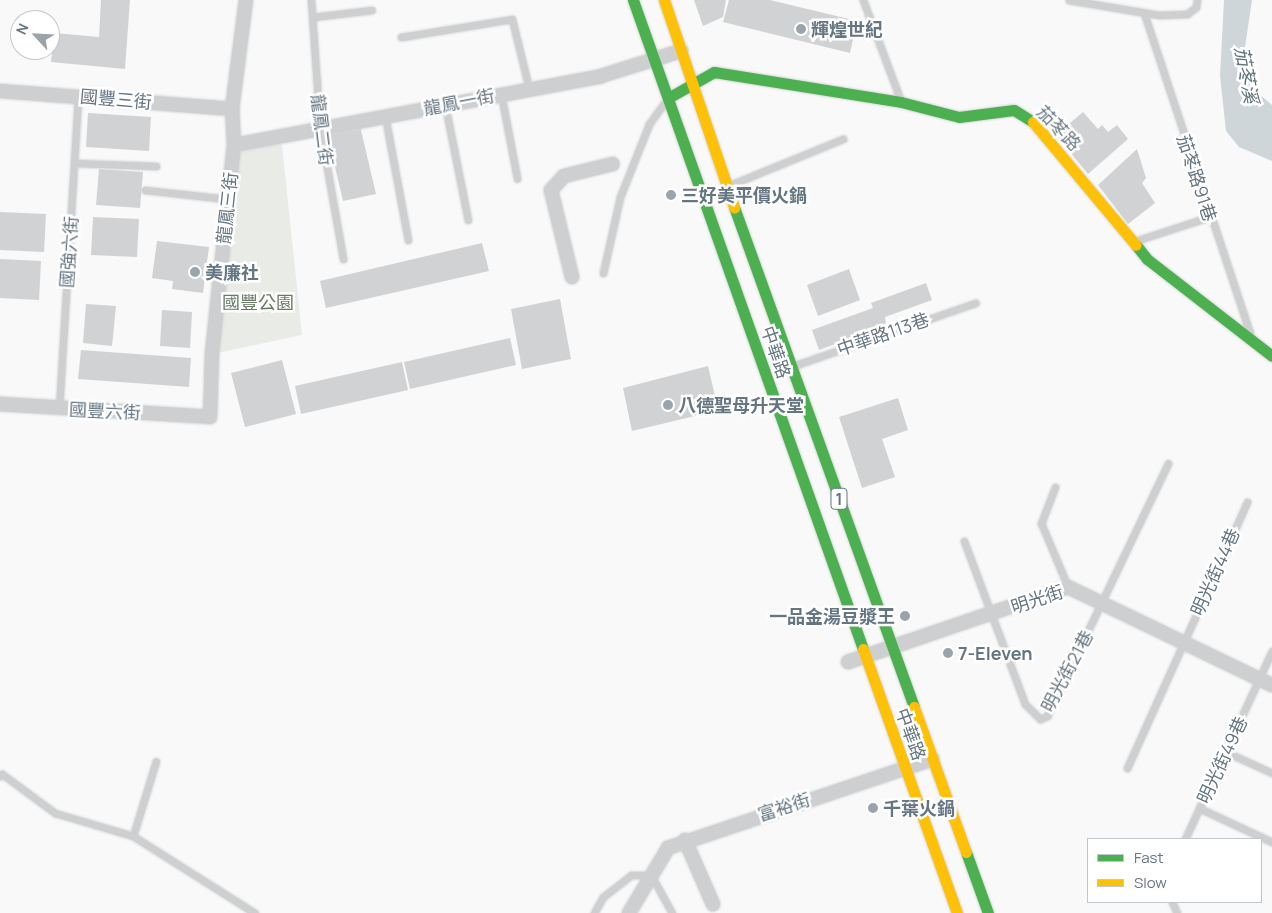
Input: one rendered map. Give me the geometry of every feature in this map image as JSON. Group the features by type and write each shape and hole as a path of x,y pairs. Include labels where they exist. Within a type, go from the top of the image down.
{"main road":[{"name":"中華路","path":"633,0 957,913"},
{"name":"中華路","path":"664,0 727,186 988,913"},
{"name":"茄苳路","path":"668,98 714,72 901,102 959,117 1014,110 1035,124 1147,258 1272,356"}],"street":[{"name":"龍鳳三街","path":"210,417 212,354 234,145 232,109 246,0"},
{"name":"龍鳳一街","path":"234,145 601,76 681,51"},
{"name":"國豐三街","path":"0,91 232,109"},
{"path":"572,276 552,190 564,176 614,164"},
{"name":"國豐六街","path":"0,404 210,417"},
{"name":"明光街","path":"848,662 992,615 1068,587 1272,685"},
{"name":"富裕街","path":"629,913 668,848 685,840 932,758"},
{"path":"685,840 715,909"}],"lane":[{"name":"龍鳳二街","path":"312,0 320,128 343,259"},
{"path":"863,0 901,102"},
{"path":"1069,0 1144,13 1187,14 1196,7 1197,0"},
{"path":"312,17 372,10"},
{"name":"茄苳路91巷","path":"1144,13 1209,217 1254,342"},
{"path":"401,36 512,18 529,89"},
{"path":"501,94 517,178"},
{"name":"國強六街","path":"59,409 78,96"},
{"path":"603,274 620,198 649,124 668,98"},
{"path":"445,105 468,220"},
{"path":"385,116 408,240"},
{"path":"727,186 843,139"},
{"path":"74,163 156,166"},
{"path":"145,190 228,198"},
{"path":"1135,242 1209,217"},
{"name":"中華路113巷","path":"792,366 975,303"},
{"path":"1103,603 1168,464"},
{"path":"1055,486 1041,523 1068,587"},
{"name":"明光街44巷","path":"1127,768 1247,502"},
{"path":"964,541 992,615"},
{"name":"明光街21巷","path":"992,615 1025,704 1036,718 1047,716 1103,603"},
{"name":"明光街49巷","path":"1185,838 1272,651"},
{"path":"1226,752 1272,773"},
{"path":"133,836 156,762"},
{"path":"0,776 2,774 55,813 133,836 255,913"},
{"path":"1199,808 1272,842"},
{"path":"594,913 603,897 631,875 651,875 672,913"}],"green space":[{"name":"國豐公園","path":"281,136 302,335 212,354 234,145"}],"water":[{"name":"茄苳溪","path":"1224,0 1252,0 1245,47 1252,88 1272,105 1272,161 1239,147 1226,131 1220,76"}],"building":[{"path":"101,0 130,0 125,69 51,62 51,60 60,60 60,34 99,37"},
{"path":"694,0 726,0 723,17 703,26"},
{"name":"輝煌世紀","path":"729,0 770,0 849,19 854,35 850,53 723,22"},
{"path":"1083,112 1098,129 1102,125 1108,132 1117,125 1128,139 1088,174 1056,135"},
{"path":"88,113 151,117 149,151 86,147"},
{"path":"360,126 376,194 343,201 327,133"},
{"path":"1137,149 1146,178 1142,183 1155,203 1128,224 1098,185"},
{"path":"99,169 143,172 140,208 96,205"},
{"path":"0,212 46,214 44,252 0,250"},
{"path":"93,217 139,219 137,257 91,255"},
{"path":"157,241 209,247 203,293 172,289 173,281 152,278"},
{"path":"482,243 489,271 326,308 320,281"},
{"path":"0,259 41,261 39,300 0,298"},
{"path":"849,269 860,300 818,316 807,285"},
{"path":"926,283 932,300 885,317 886,325 819,350 812,330 873,308 871,303"},
{"path":"560,299 571,359 522,369 511,309"},
{"path":"86,304 116,306 112,346 83,343"},
{"path":"162,310 192,312 190,348 160,346"},
{"path":"510,338 516,365 410,389 404,362"},
{"path":"81,350 191,358 189,387 78,379"},
{"path":"282,360 296,414 245,427 231,373"},
{"path":"402,362 408,390 301,414 295,386"},
{"name":"八德聖母升天堂","path":"708,366 715,396 709,397 712,412 632,431 623,388"},
{"path":"898,398 908,430 882,439 895,477 862,488 839,417"}],"traffic: fast":[{"path":"633,0 863,649"},
{"path":"668,98 714,72 901,102 959,117 1014,110 1033,122"},
{"path":"734,207 914,707"},
{"path":"1136,245 1147,259 1272,356"},
{"path":"966,852 988,913"}],"traffic: slow":[{"path":"664,0 734,207"},
{"path":"1033,122 1136,245"},
{"path":"863,649 957,913"},
{"path":"914,707 966,852"}],"place":[{"name":"輝煌世紀","path":"801,29"},
{"name":"三好美平價火鍋","path":"671,195"},
{"name":"美廉社","path":"195,272"},
{"name":"八德聖母升天堂","path":"668,405"},
{"name":"一品金湯豆漿王","path":"905,616"},
{"name":"7-Eleven","path":"948,653"},
{"name":"千葉火鍋","path":"873,808"}]}
